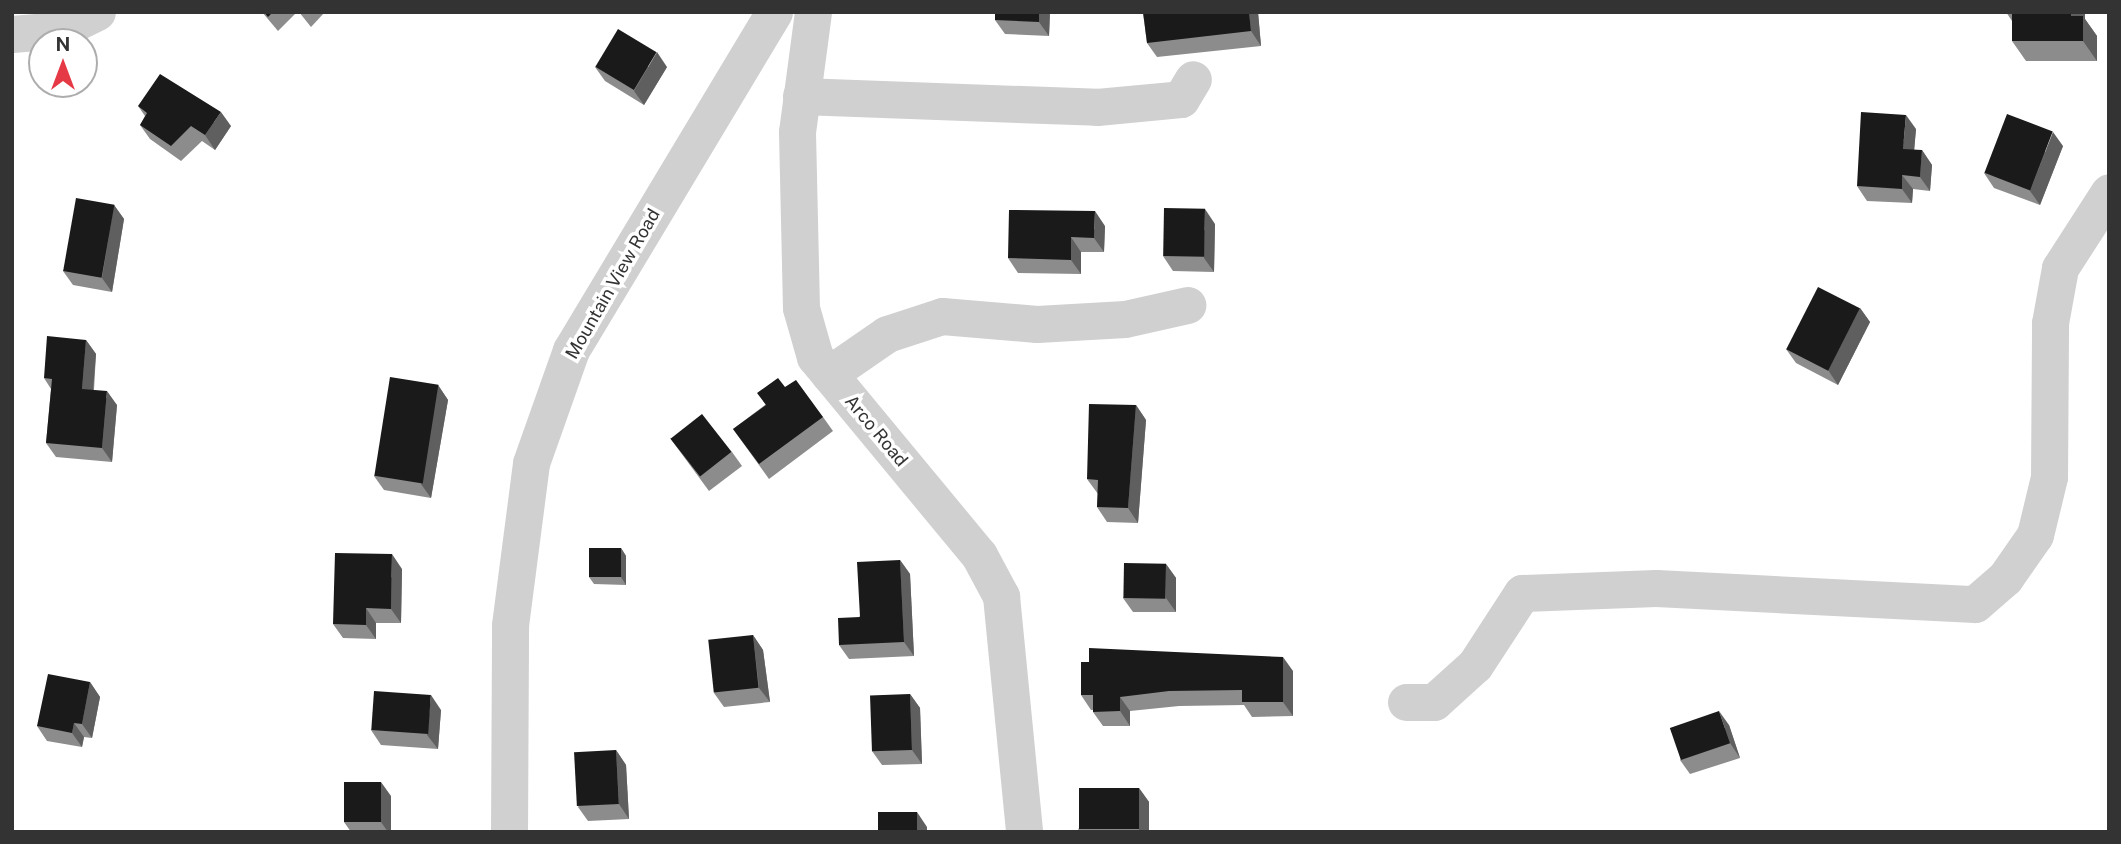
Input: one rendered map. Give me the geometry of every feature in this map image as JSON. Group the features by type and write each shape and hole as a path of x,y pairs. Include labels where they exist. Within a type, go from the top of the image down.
{"street":[{"path":"12,34 60,30 97,12"},
{"name":"Mountain View Road","path":"509,832 510,625 531,463 571,350 774,12"},
{"name":"Arco Road","path":"813,12 801,96 801,309 815,357 979,555 1001,596 1024,832"},
{"path":"801,96 1097,107 1181,99 1193,79"},
{"path":"1406,702 1434,702 1475,665 1522,593 1656,588 1975,604 2006,578 2035,535 2049,477 2050,323 2060,268 2109,192"},
{"path":"829,374 887,334 942,316 1037,324 1125,319 1187,305"}],"building":[{"path":"995,12 1039,12 1039,22 995,20"},
{"path":"1143,12 1249,12 1251,31 1147,43"},
{"path":"2012,12 2071,12 2071,16 2083,16 2083,41 2012,41"},
{"path":"618,29 657,52 634,90 595,67"},
{"path":"160,74 221,112 205,135 191,126 171,146 140,125 147,113 138,106"},
{"path":"1861,112 1906,115 1903,149 1922,150 1920,177 1902,175 1902,189 1857,186"},
{"path":"2007,114 2053,132 2030,190 1984,173"},
{"path":"76,198 114,205 102,278 63,271"},
{"path":"1164,208 1205,209 1204,257 1163,256"},
{"path":"1009,210 1095,211 1094,238 1071,237 1071,260 1008,258"},
{"path":"1818,287 1860,308 1828,371 1786,349"},
{"path":"47,336 86,340 82,389 107,391 102,448 46,443 52,379 44,378"},
{"path":"390,377 438,385 423,483 374,476"},
{"path":"778,378 785,387 796,380 823,417 759,464 733,429 766,405 757,393"},
{"path":"1089,404 1136,405 1128,508 1097,507 1098,480 1087,479"},
{"path":"702,414 732,452 700,476 670,439"},
{"path":"2108,519 2109,563 2107,563"},
{"path":"589,548 621,548 621,577 589,577"},
{"path":"335,553 392,554 391,609 366,608 366,625 333,624"},
{"path":"900,560 904,642 839,645 838,618 860,617 857,562"},
{"path":"1124,563 1166,564 1165,599 1123,598"},
{"path":"753,635 759,688 714,692 708,640"},
{"path":"1089,648 1283,657 1283,702 1242,702 1242,690 1169,691 1120,697 1120,711 1093,712 1093,695 1081,695 1081,662 1089,662"},
{"path":"48,674 90,682 82,724 74,723 72,733 37,726"},
{"path":"374,691 431,695 428,734 371,730"},
{"path":"910,694 912,750 872,751 870,695"},
{"path":"1719,711 1730,743 1681,760 1670,728"},
{"path":"616,750 619,804 577,806 574,752"},
{"path":"344,782 381,782 381,822 344,822"},
{"path":"1079,788 1139,788 1139,829 1079,829"},
{"path":"878,812 917,812 917,832 878,832"}]}
